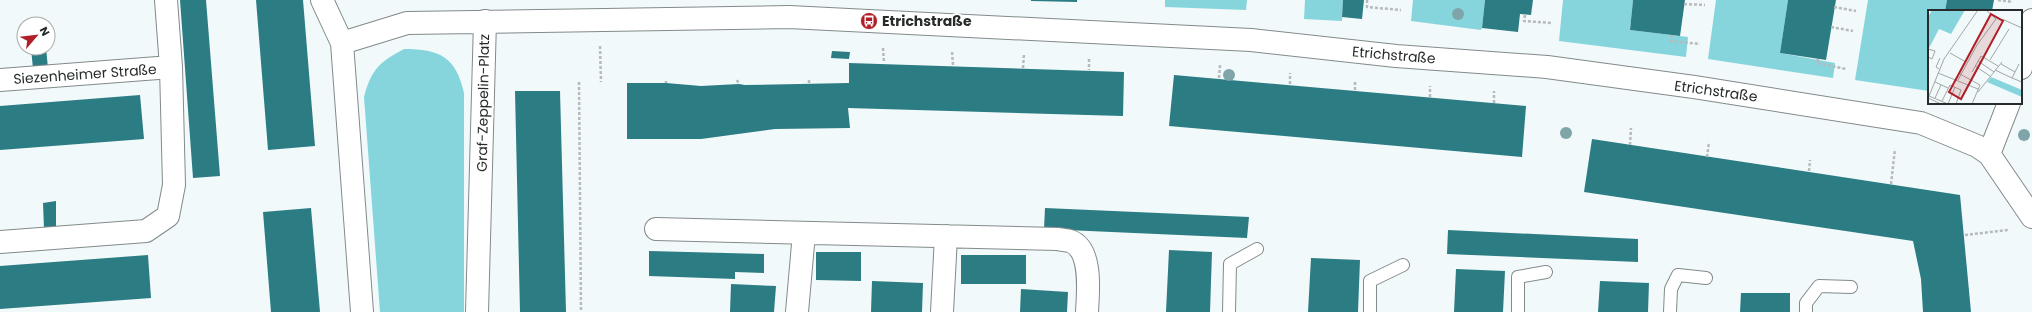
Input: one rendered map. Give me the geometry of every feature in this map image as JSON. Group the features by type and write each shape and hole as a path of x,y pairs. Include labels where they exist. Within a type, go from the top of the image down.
{"street":[{"name":"Siezenheimer Straße","path":"0,242 146,231 168,216 174,185 171,67 166,0"},
{"path":"322,0 342,43 362,312"},
{"name":"Etrichstraße","path":"485,20 600,19 789,8 1251,40 1396,56 1547,67 1702,89 1921,123 1977,146 1989,154"},
{"name":"Graf-Zeppelin-Platz","path":"342,43 408,23 485,20 478,312"},
{"path":"2022,64 2032,20"},
{"name":"Siezenheimer Straße","path":"0,80 171,67"},
{"path":"2009,104 1989,154 2032,217"},
{"path":"656,229 946,236 1071,241 1079,247 1089,272 1087,312"},
{"path":"798,312 804,233"},
{"path":"942,312 946,236"}],"lane":[{"path":"1229,312 1230,264 1257,249"},
{"path":"1370,312 1370,281 1403,265"},
{"path":"1518,312 1518,277 1546,272"},
{"path":"1670,312 1671,289 1678,275 1706,278"},
{"path":"1806,312 1806,303 1819,286 1851,287"}],"path":[{"path":"1367,0 1367,7 1401,10"},
{"path":"1998,0 2019,2"},
{"path":"1684,4 1706,6"},
{"path":"1834,7 1856,12"},
{"path":"1525,15 1524,21 1552,24"},
{"path":"600,19 602,82"},
{"path":"1831,27 1852,31"},
{"path":"1672,35 1671,40 1700,44"},
{"path":"883,48 884,63"},
{"path":"952,48 953,65"},
{"path":"1023,68 1024,52"},
{"path":"1089,55 1089,70"},
{"path":"1818,59 1817,63 1846,68"},
{"path":"1219,78 1220,65"},
{"path":"1290,73 1290,84"},
{"path":"737,80 739,84"},
{"path":"1355,81 1355,90"},
{"path":"579,82 581,312"},
{"path":"1430,86 1430,97"},
{"path":"1494,91 1494,103"},
{"path":"1630,145 1631,128"},
{"path":"1708,157 1709,142"},
{"path":"1892,184 1895,149"},
{"path":"1809,171 1810,160"},
{"path":"1965,235 2012,230"}],"shaded area":[{"path":"1165,0 1247,0 1246,10 1165,7"},
{"path":"1305,0 1343,0 1342,21 1304,19"},
{"path":"1413,0 1485,0 1482,28 1481,30 1411,21"},
{"path":"1563,0 1633,0 1630,30 1688,37 1686,57 1559,41"},
{"path":"1716,0 1788,0 1780,53 1835,63 1833,78 1708,59"},
{"path":"1868,0 1947,0 1945,10 1928,10 1928,91 1855,80"},
{"path":"404,49 417,49 437,53 451,63 461,81 464,93 464,312 380,312 364,97 373,73 377,68 388,58"}],"building":[{"path":"180,0 206,0 220,176 193,178"},
{"path":"256,0 303,0 315,146 268,150"},
{"path":"1077,0 1077,2 1031,1"},
{"path":"1343,0 1364,0 1362,19 1342,17"},
{"path":"1485,0 1533,0 1531,15 1520,14 1518,32 1482,28"},
{"path":"1633,0 1685,0 1680,36 1630,30"},
{"path":"1788,0 1836,0 1826,60 1780,53"},
{"path":"1947,0 1994,0 1992,10 1945,10"},
{"path":"832,51 850,52 849,59 831,58"},
{"path":"32,56 47,56 48,68 33,69"},
{"path":"849,63 1124,72 1123,116 848,108 850,128 775,129 701,139 627,139 627,83 666,83 701,86 739,84 849,83"},
{"path":"1174,75 1526,106 1522,157 1169,126"},
{"path":"515,91 560,91 566,312 520,312"},
{"path":"140,95 144,139 0,150 0,106"},
{"path":"1592,139 1960,195 1971,312 1923,312 1921,279 1913,241 1584,192"},
{"path":"56,201 56,229 44,229 43,203"},
{"path":"311,208 320,312 271,312 263,212"},
{"path":"1045,208 1249,217 1247,238 1044,229"},
{"path":"1448,230 1638,239 1638,262 1447,254"},
{"path":"1169,250 1212,252 1210,312 1166,312"},
{"path":"649,251 764,254 764,273 735,272 735,279 649,276"},
{"path":"816,252 861,252 861,281 816,280"},
{"path":"148,255 151,298 0,309 0,266"},
{"path":"961,255 1026,255 1026,284 961,284"},
{"path":"1311,258 1360,260 1358,312 1308,312"},
{"path":"1456,269 1505,271 1503,312 1454,312"},
{"path":"872,281 923,283 922,312 871,312"},
{"path":"1600,281 1649,283 1648,312 1598,312"},
{"path":"731,284 776,286 774,312 730,312"},
{"path":"1021,289 1068,292 1067,312 1020,312"},
{"path":"1741,293 1790,293 1790,312 1740,312"}],"place":[{"name":"Etrichstraße","path":"869,21"}]}
